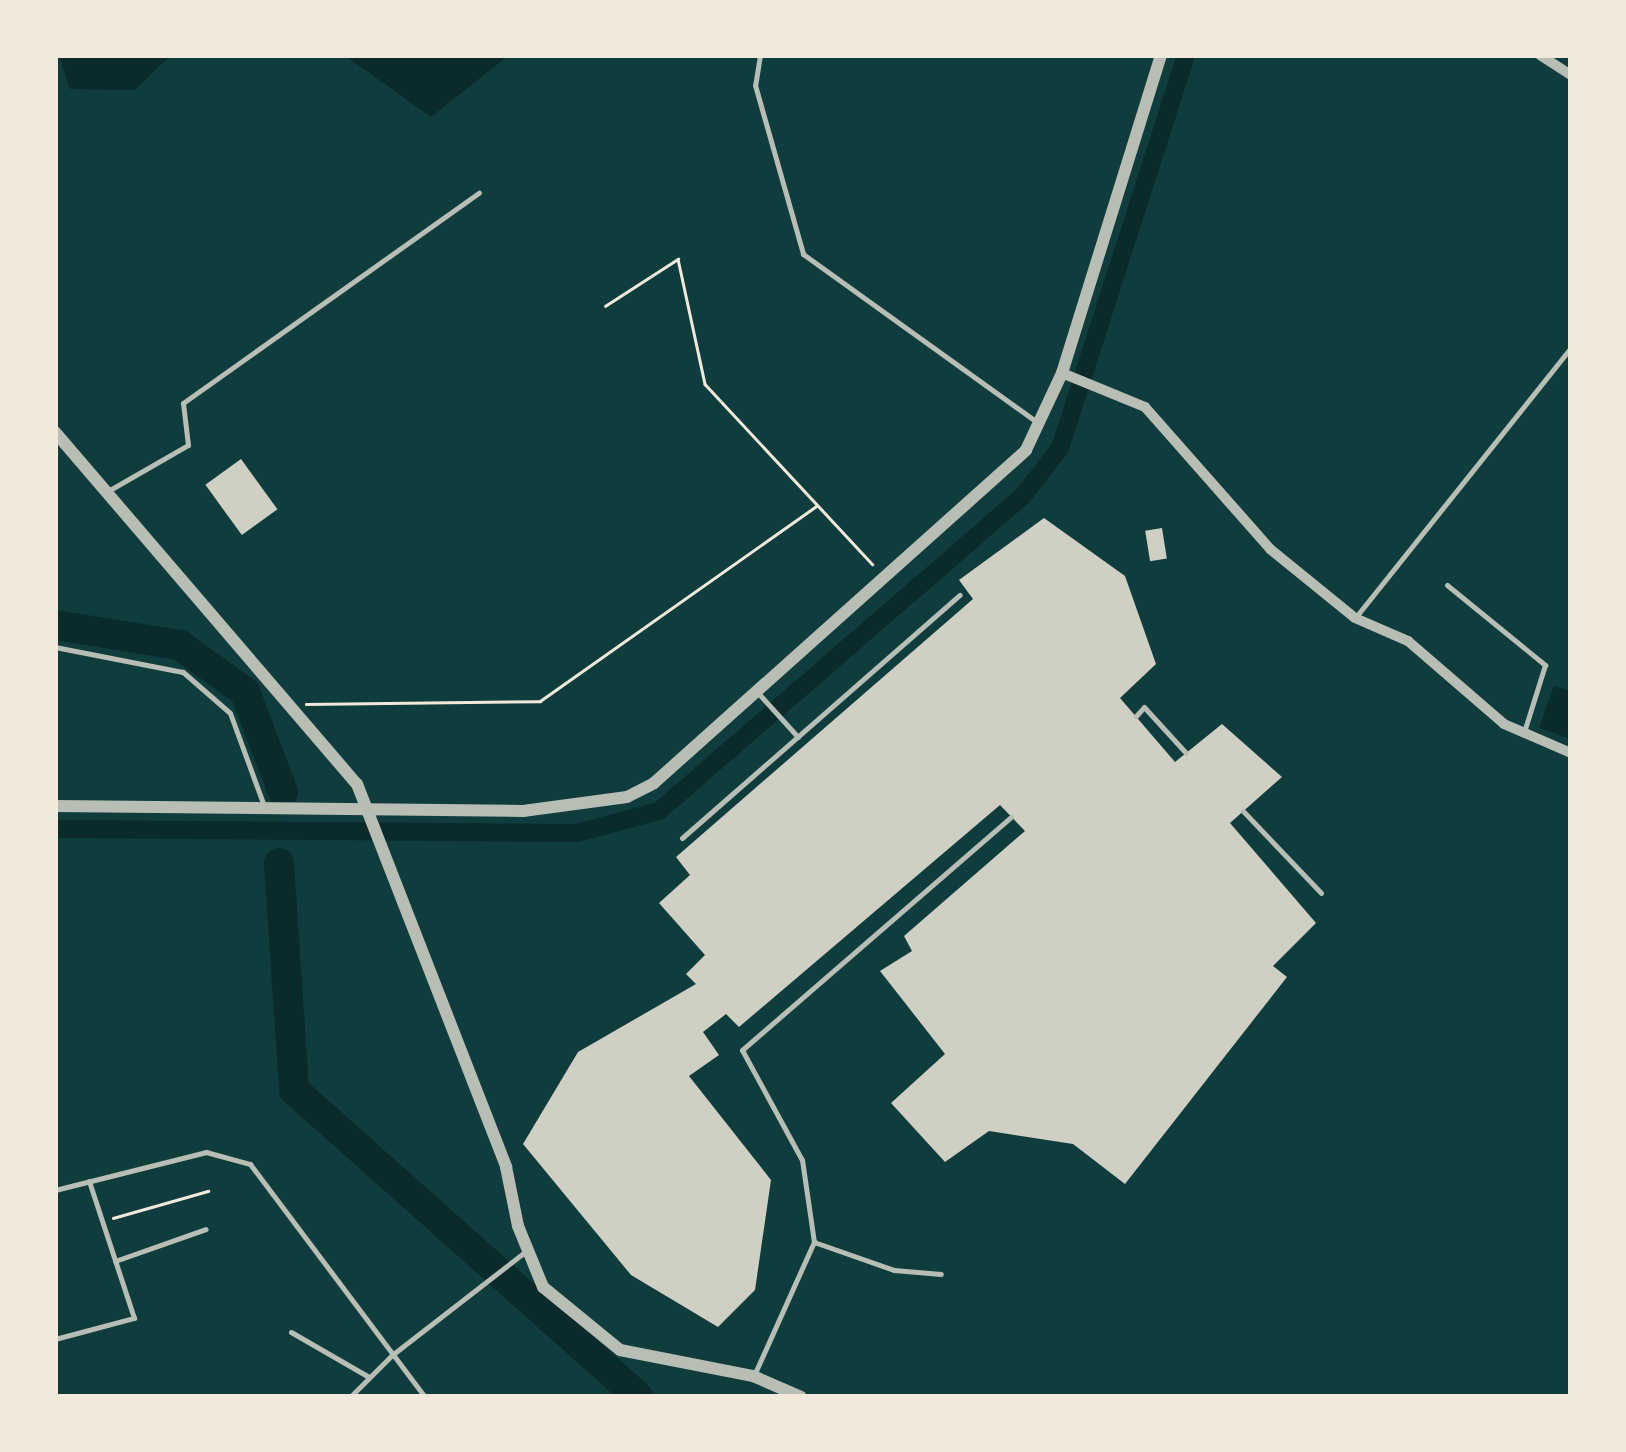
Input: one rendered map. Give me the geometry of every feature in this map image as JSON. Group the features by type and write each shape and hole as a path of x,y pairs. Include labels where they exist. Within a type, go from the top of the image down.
{"street":[{"path":"55,806 522,811 627,797 679,766 1002,478 1042,426 1067,376 1161,55"},
{"path":"1540,55 1571,75"},
{"path":"1067,376 1145,407 1270,549 1355,618 1408,641 1504,724 1571,754"},
{"path":"55,432 104,493 334,752 369,807 506,1167 527,1250 542,1287 620,1350 754,1376 800,1397"}],"lane":[{"path":"760,55 755,85 803,254 1042,426"},
{"path":"104,493 188,444 183,403 479,194"},
{"path":"1355,618 1571,347"},
{"path":"1447,585 1545,665 1524,733"},
{"path":"682,838 960,596"},
{"path":"55,647 183,672 230,712 264,806"},
{"path":"762,696 798,736"},
{"path":"1136,716 1144,708 1186,753"},
{"path":"1243,812 1321,893"},
{"path":"754,1376 814,1242 802,1160 742,1050 1012,817"},
{"path":"55,1190 206,1152 250,1164 424,1397"},
{"path":"55,1339 134,1318 89,1180"},
{"path":"114,1262 206,1229"},
{"path":"814,1242 894,1270 941,1274"},
{"path":"350,1397 392,1355 527,1250"},
{"path":"291,1332 369,1377"}],"path":[{"path":"605,306 678,258 705,384 887,580"},
{"path":"289,704 540,701 816,506"},
{"path":"102,1221 208,1191"}],"water":[{"path":"59,55 171,55 135,90 70,89"},
{"path":"344,55 509,55 431,117"},
{"path":"1554,686 1571,691 1571,739 1539,728"}],"building":[{"path":"241,459 277,509 242,535 205,485"},
{"path":"1044,518 1125,576 1156,664 1120,698 1175,762 1222,724 1282,777 1230,823 1316,923 1273,966 1287,977 1125,1184 1073,1144 989,1131 945,1162 891,1103 945,1054 880,971 912,951 904,936 1025,831 1000,805 739,1027 726,1014 703,1032 719,1055 689,1076 771,1180 755,1290 718,1327 631,1275 523,1144 578,1052 696,984 686,974 705,955 659,903 690,875 676,857 973,599 959,580"},
{"path":"1162,528 1167,559 1150,561 1145,531"}],"waterway":[{"path":"55,829 577,833 659,811 1022,497 1060,448 1186,55"},
{"path":"55,625 180,645 245,692 283,792"},
{"path":"279,863 294,1090 638,1397"}]}
